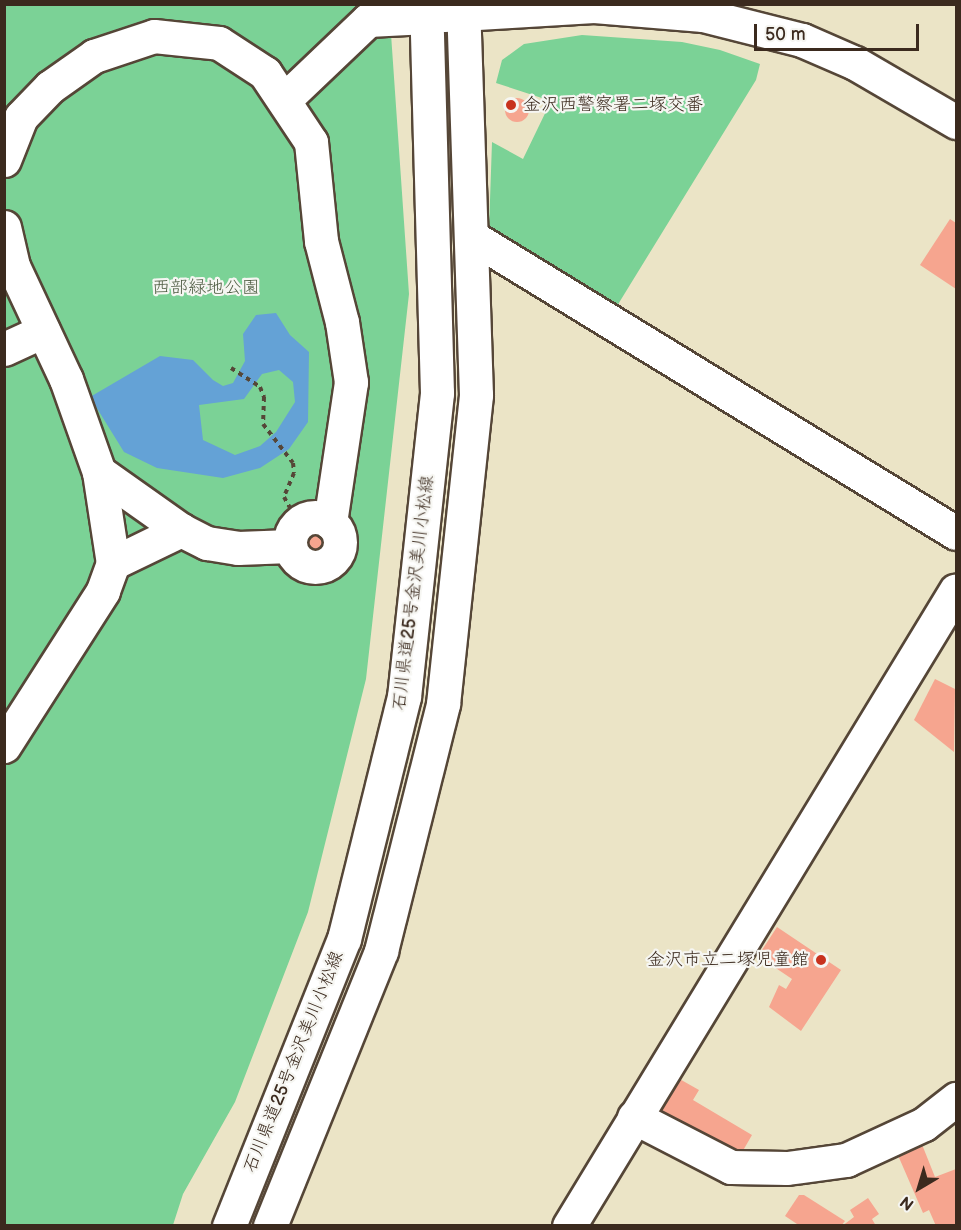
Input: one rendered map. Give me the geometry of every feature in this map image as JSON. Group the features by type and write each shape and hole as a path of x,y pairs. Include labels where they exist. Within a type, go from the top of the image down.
{"main road":[{"path":"284,99 368,20 426,11 594,6 703,15 750,25 802,40 855,63 957,122"},
{"path":"270,1226 381,951 442,704 476,395 463,9"},
{"name":"石川県道25号金沢美川小松線","path":"229,1226 344,939 404,697 437,393 426,11"},
{"path":"4,160 21,117 50,87 94,56 154,36 219,43 265,73 310,142 321,241 342,322 351,382 330,522 340,543 328,563 305,565 294,534"},
{"path":"4,227 13,266 66,379 99,472 113,562 103,591 4,746"},
{"path":"472,237 957,533"},
{"path":"4,350 43,331"},
{"path":"99,472 181,530 207,543 238,548 294,534 314,516 330,522"},
{"path":"113,562 181,530"},
{"path":"569,1226 957,590"},
{"path":"634,1117 731,1167 787,1168 846,1160 924,1124 957,1099"}],"path":[{"path":"231,369 260,387 266,407 263,424 288,459 294,472 284,497 294,534"}],"green space":[{"name":"西部緑地公園","path":"5,5 389,5 409,294 366,679 308,912 235,1102 183,1194 173,1225 5,1226"},
{"path":"582,35 682,42 720,50 760,64 756,80 617,306 489,229 492,142 523,159 551,101 496,83 502,60 524,44"}],"water":[{"path":"276,313 290,335 309,352 308,422 289,449 260,468 223,478 157,468 124,452 90,397 160,356 193,360 213,380 223,386 233,383 245,361 243,334 256,315","holes":["279,370 293,382 295,402 276,432 260,446 235,455 203,440 199,405 244,399 262,374"]}],"building":[{"path":"517,98 522,99 528,105 528,115 522,121 517,122 512,121 506,115 505,110 506,105 512,99"},
{"path":"950,219 956,223 956,289 920,265"},
{"path":"314,529 330,538 331,552 314,557 300,550 300,538"},
{"path":"935,679 955,689 954,752 914,720"},
{"path":"777,927 841,970 801,1031 769,1007 779,985 786,989 792,979 758,956"},
{"path":"676,1077 699,1090 693,1100 752,1135 726,1180 644,1132"},
{"path":"921,1142 935,1177 956,1169 956,1226 936,1226 929,1210 923,1213 897,1153"},
{"path":"799,1195 804,1195 845,1221 841,1226 800,1226 785,1216"},
{"path":"868,1198 879,1214 872,1219 876,1226 842,1226 854,1217 850,1210"}],"place":[{"name":"金沢西警察署二塚交番","path":"511,105"},
{"name":"金沢市立二塚児童館","path":"821,960"}]}
